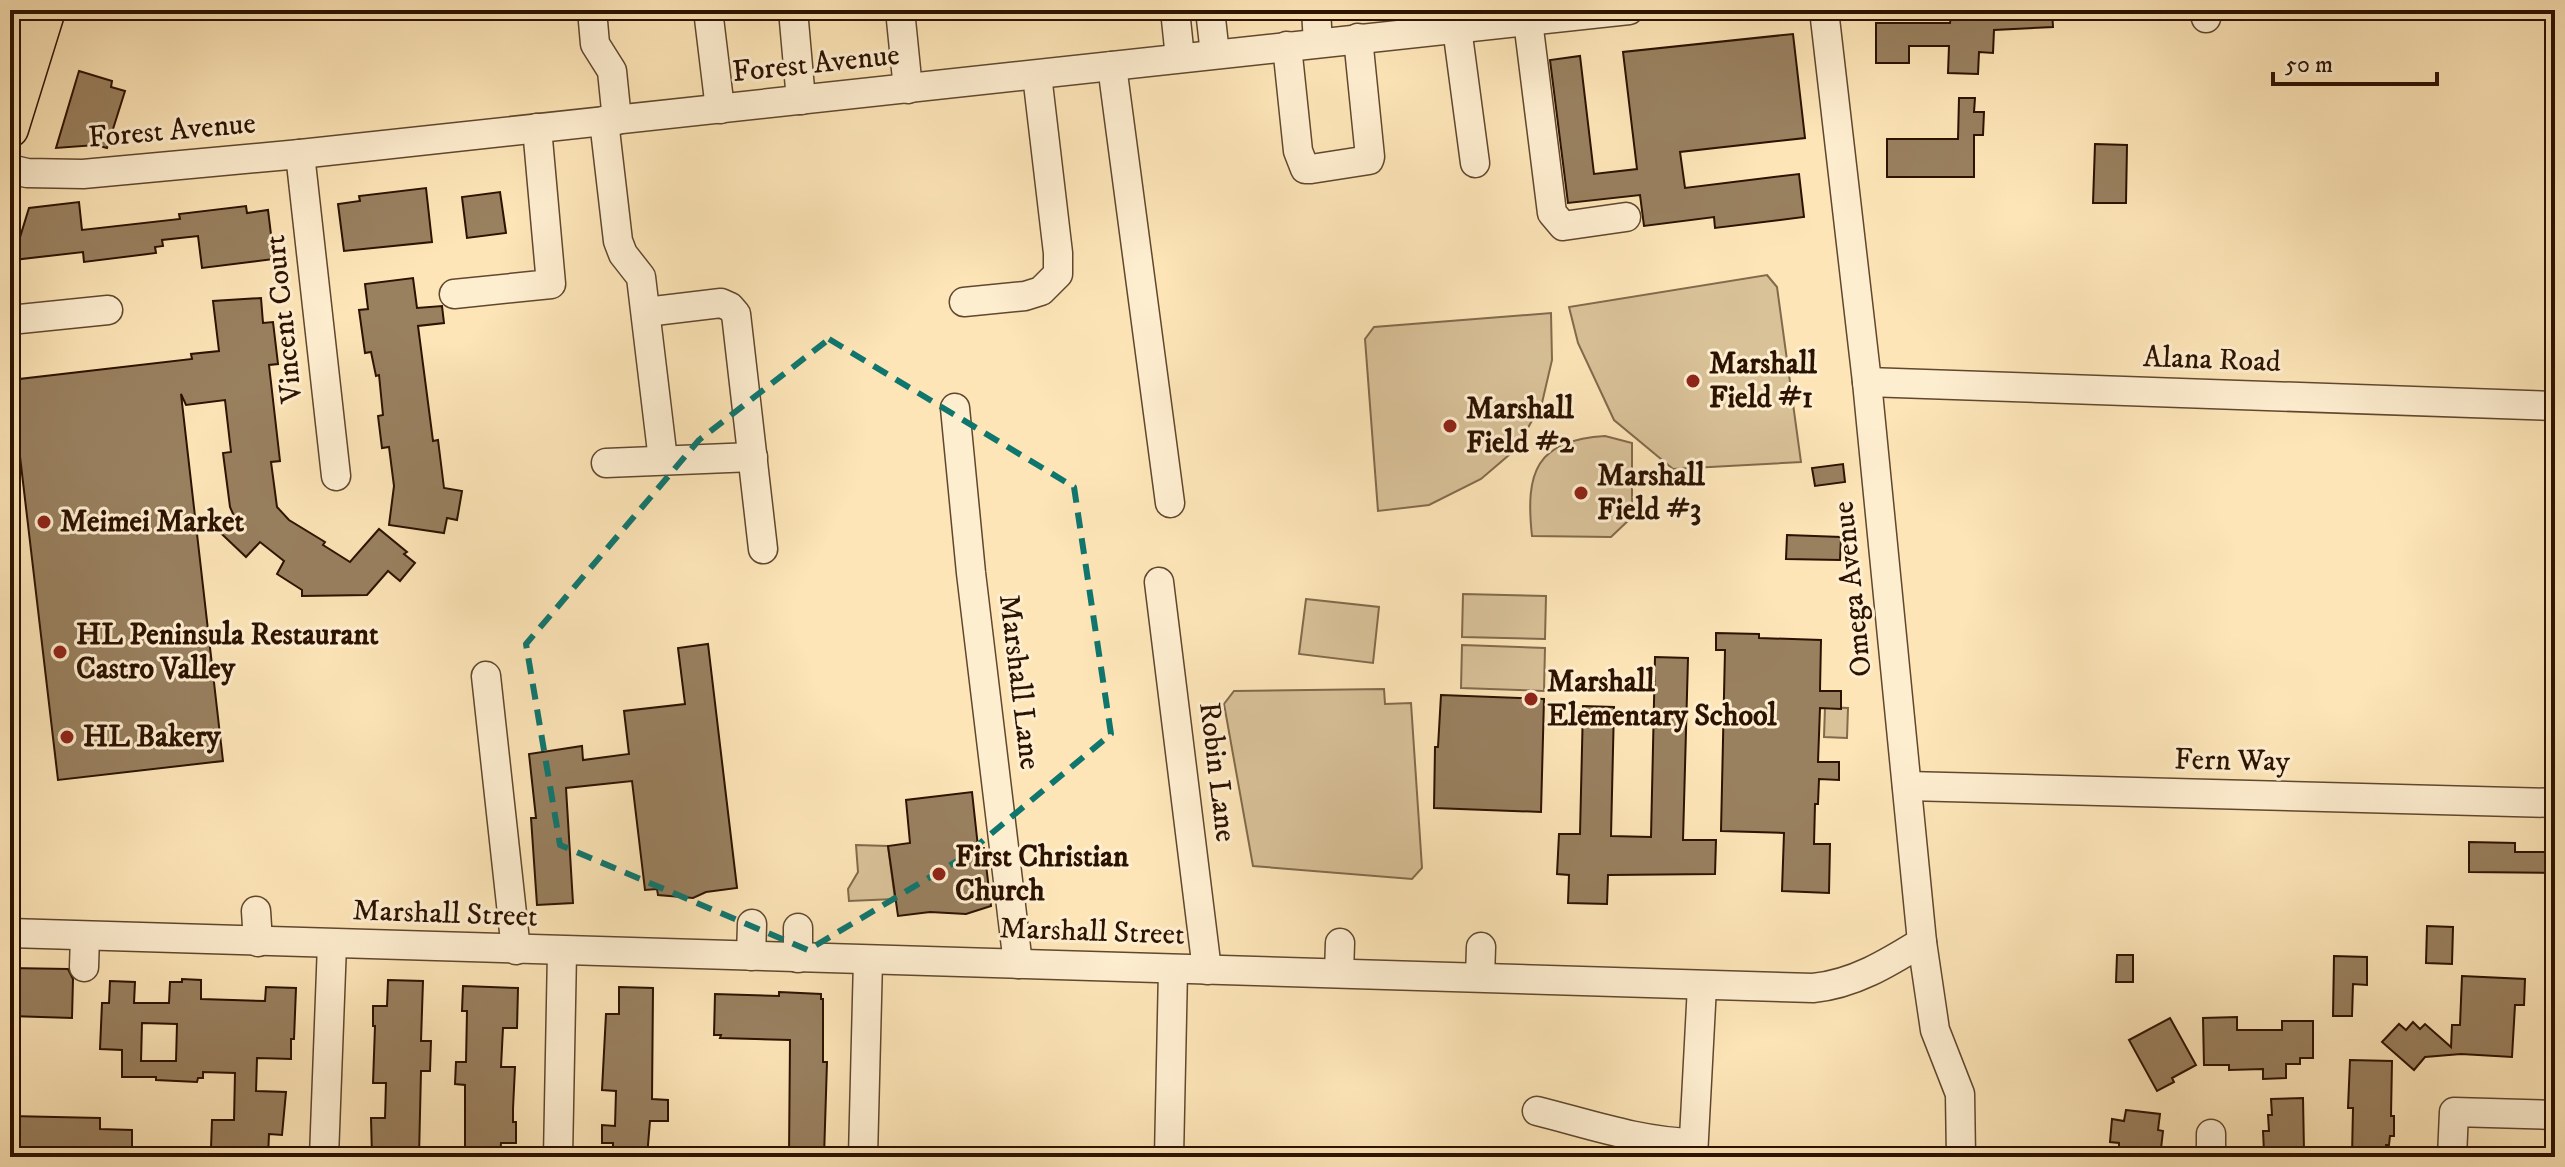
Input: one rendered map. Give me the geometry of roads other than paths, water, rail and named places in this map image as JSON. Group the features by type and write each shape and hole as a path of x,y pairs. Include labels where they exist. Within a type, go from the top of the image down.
{"main road":[{"path":"10,40 20,10"},
{"path":"10,129 47,10"}],"street":[{"path":"592,10 595,44 612,71 610,120 618,241 626,259 641,277 663,460"},
{"path":"708,10 720,109"},
{"path":"793,10 801,100"},
{"path":"900,10 908,89"},
{"path":"1175,10 1180,58"},
{"path":"1210,10 1215,54"},
{"path":"1316,10 1318,43"},
{"name":"Forest Avenue","path":"10,169 27,173 83,174 300,154 1318,43 1358,38 1390,22 1457,28 1629,10"},
{"name":"Omega Avenue","path":"1824,10 1867,382 1922,942 1935,1030 1960,1094 1961,1157"},
{"path":"1528,21 1552,213 1563,226 1626,217"},
{"path":"1457,28 1475,163"},
{"path":"1287,46 1298,151 1305,169 1369,160 1371,148 1358,38"},
{"path":"1112,66 1170,503"},
{"path":"964,302 1025,296 1041,291 1058,274 1037,75"},
{"path":"454,294 551,284 537,128"},
{"name":"Vincent Court","path":"300,154 336,476"},
{"path":"646,312 721,303 734,310 763,549"},
{"path":"10,320 108,310"},
{"name":"Alana Road","path":"1867,382 2555,406"},
{"name":"Marshall Lane","path":"955,408 971,573 1018,964"},
{"path":"606,463 753,457"},
{"name":"Robin Lane","path":"1159,582 1207,970"},
{"path":"486,676 516,950"},
{"name":"Fern Way","path":"1907,786 2555,803"},
{"path":"256,911 258,942"},
{"path":"751,956 752,924"},
{"path":"798,928 798,958"},
{"name":"Marshall Street","path":"10,933 1702,986 1825,987 1886,965 1922,942"},
{"path":"84,967 85,936"},
{"path":"1339,973 1340,943"},
{"path":"324,1157 332,944"},
{"path":"1480,977 1481,947"},
{"path":"558,1157 562,952"},
{"path":"863,1157 868,960"},
{"path":"1169,1157 1173,970"},
{"path":"1537,1111 1693,1150 1702,986"},
{"path":"2452,1157 2454,1112 2555,1115"}],"place":[{"name":"Marshall Field #1","path":"1693,381"},
{"name":"Marshall Field #2","path":"1450,426"},
{"name":"Marshall Field #3","path":"1581,493"},
{"name":"Meimei Market","path":"44,522"},
{"name":"HL Peninsula Restaurant Castro Valley","path":"60,652"},
{"name":"Marshall Elementary School","path":"1531,699"},
{"name":"HL Bakery","path":"67,737"},
{"name":"First Christian Church","path":"939,874"}]}
